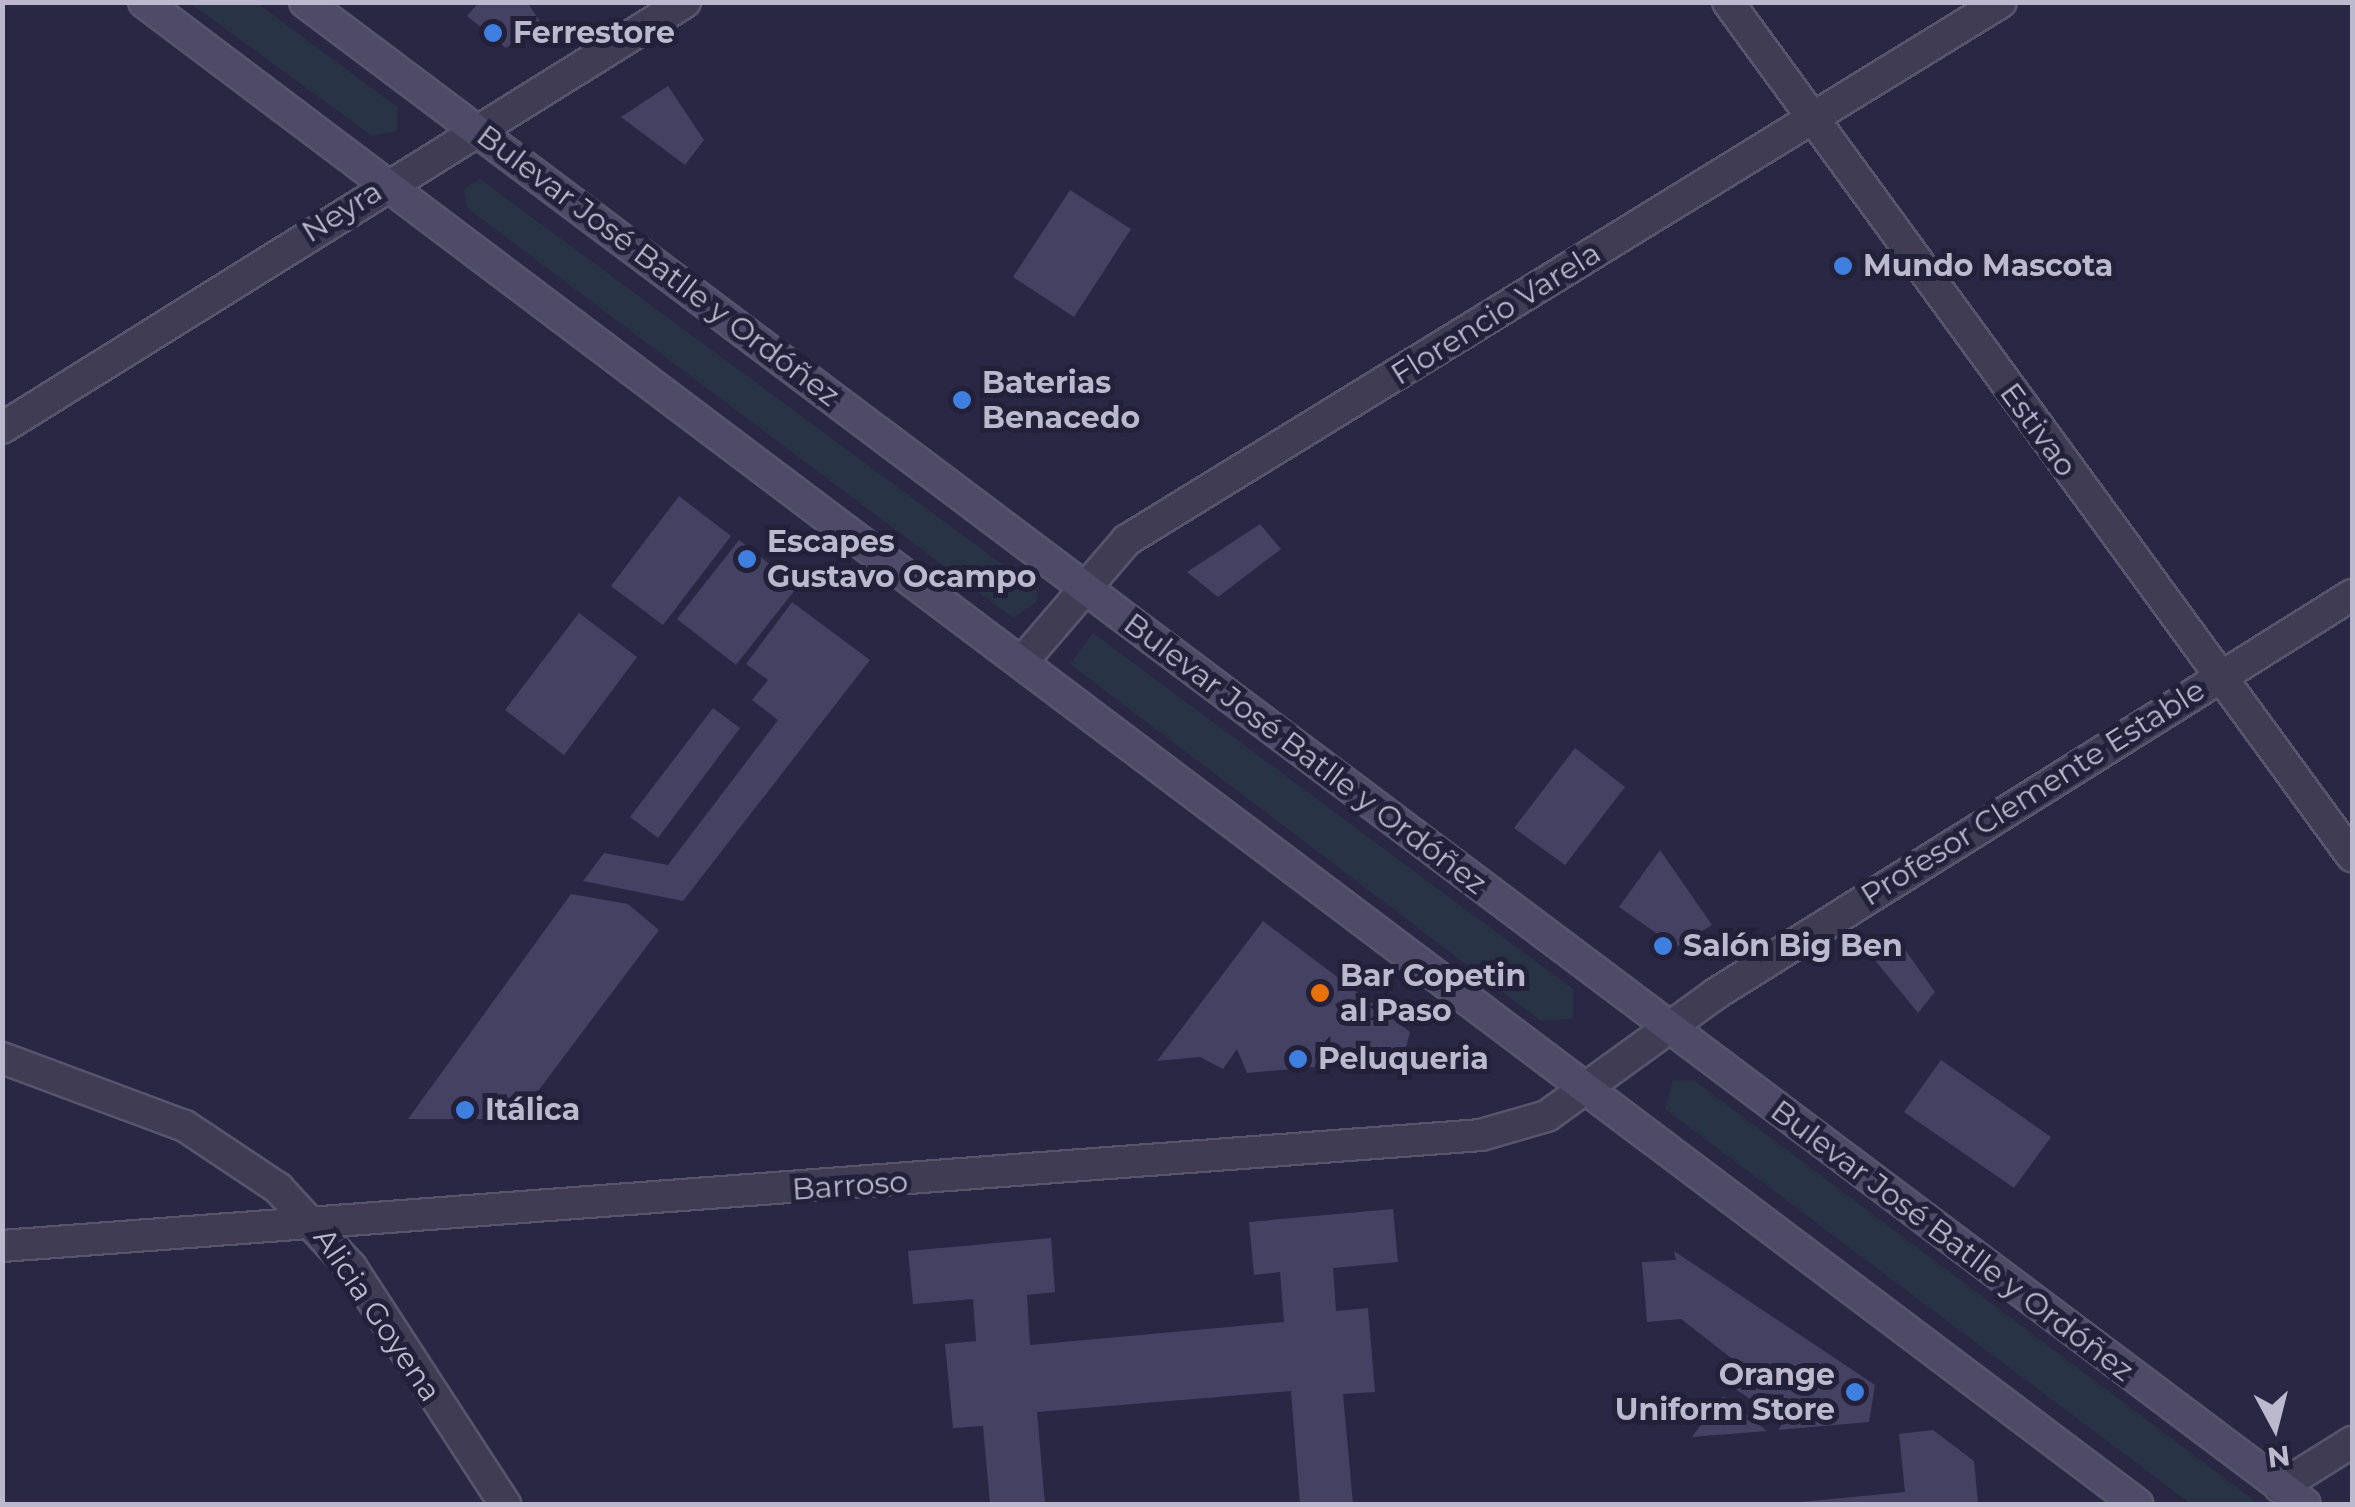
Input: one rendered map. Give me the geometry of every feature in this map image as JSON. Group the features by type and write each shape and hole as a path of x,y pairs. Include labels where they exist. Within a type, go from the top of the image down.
{"main road":[{"path":"144,2 1591,1088 2138,1504"},
{"name":"Bulevar José Batlle y Ordóñez","path":"305,2 2293,1496"}],"street":[{"name":"Neyra","path":"2,428 386,184 685,2"},
{"name":"Estivao","path":"1728,2 1810,121 2352,856"},
{"name":"Florencio Varela","path":"1022,662 1127,540 2001,2"},
{"name":"Profesor Clemente Estable","path":"1667,1028 2352,595"},
{"name":"Barroso","path":"2,1246 312,1219 1481,1135 1547,1116 1591,1088 1667,1028"},
{"name":"Alicia Goyena","path":"2,1058 184,1126 312,1219 505,1504"},
{"path":"2293,1496 2352,1442"}],"shaded area":[{"path":"190,3 257,3 397,107 397,131 372,136"},
{"path":"480,179 1037,590 1036,602 1013,618 467,208 464,189"},
{"path":"1093,633 1573,989 1573,1019 1541,1021 1070,664"},
{"path":"1673,1080 1695,1081 2259,1504 2191,1504 1665,1109"}],"building":[{"path":"479,2 527,2 541,23 506,48 467,16"},
{"path":"668,86 704,140 685,165 621,117"},
{"path":"1070,190 1131,229 1074,317 1013,277"},
{"path":"679,496 731,536 663,625 611,586"},
{"path":"1260,524 1281,549 1218,597 1187,572"},
{"path":"739,540 798,586 736,665 677,619"},
{"path":"792,602 870,660 683,901 583,881 604,853 668,865 778,720 752,700 768,680 746,664"},
{"path":"579,613 637,657 564,755 505,710"},
{"path":"713,708 740,728 658,838 630,817"},
{"path":"1575,748 1625,787 1565,865 1514,828"},
{"path":"1660,850 1712,925 1676,947 1619,907"},
{"path":"571,894 628,904 659,930 517,1119 408,1119"},
{"path":"1263,921 1410,1032 1403,1059 1247,1073 1237,1049 1223,1069 1200,1057 1157,1061"},
{"path":"1894,934 1935,992 1918,1013 1869,953"},
{"path":"1941,1060 2051,1137 2014,1188 1904,1112"},
{"path":"1393,1209 1398,1262 1333,1268 1336,1311 1368,1308 1375,1392 1343,1394 1353,1504 1300,1504 1291,1391 1037,1412 1045,1504 990,1504 983,1426 953,1428 945,1344 976,1341 973,1299 913,1304 908,1251 1051,1238 1055,1292 1027,1295 1030,1345 1284,1322 1280,1272 1254,1275 1249,1222"},
{"path":"1674,1251 1875,1385 1869,1422 1778,1430 1783,1422 1731,1386 1744,1368 1681,1319 1647,1322 1642,1262 1676,1260"},
{"path":"1723,1396 1767,1431 1692,1437"},
{"path":"1933,1430 1974,1461 1978,1504 1780,1504 1905,1492 1899,1434"}],"place":[{"name":"Ferrestore","path":"493,33"},
{"name":"Mundo Mascota","path":"1843,266"},
{"name":"Baterias Benacedo","path":"962,400"},
{"name":"Escapes Gustavo Ocampo","path":"747,559"},
{"name":"Salón Big Ben","path":"1663,946"},
{"name":"Bar Copetin al Paso","path":"1320,993"},
{"name":"Peluqueria","path":"1298,1059"},
{"name":"Itálica","path":"465,1110"},
{"name":"Orange Uniform Store","path":"1855,1392"}]}
